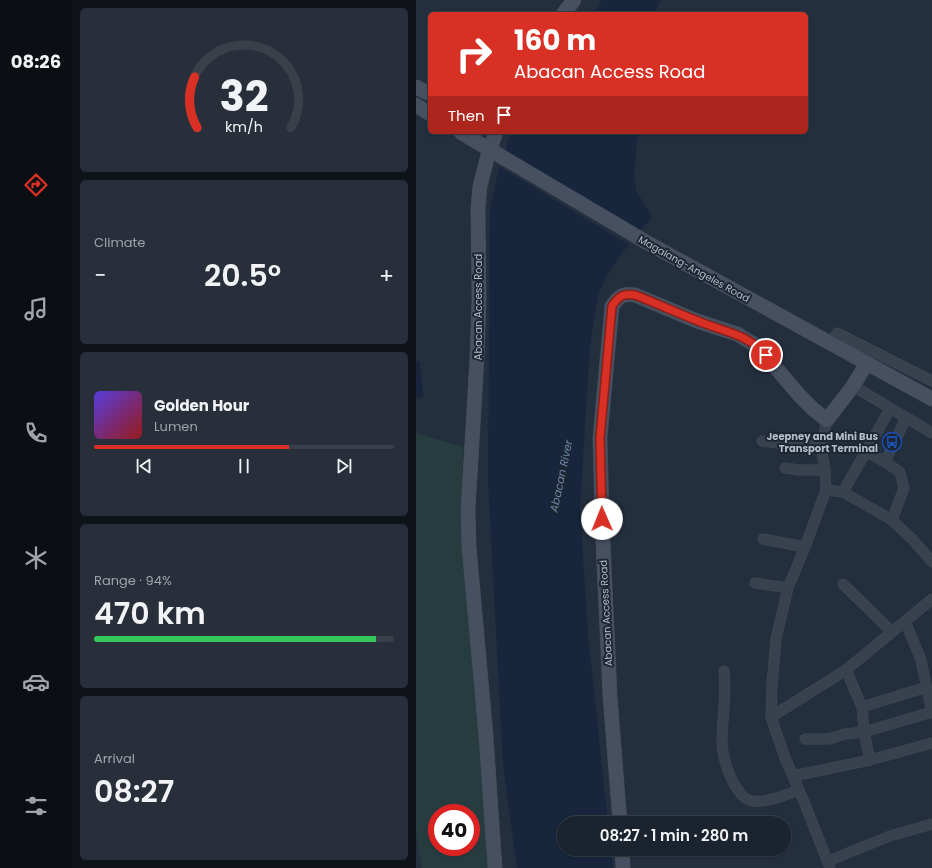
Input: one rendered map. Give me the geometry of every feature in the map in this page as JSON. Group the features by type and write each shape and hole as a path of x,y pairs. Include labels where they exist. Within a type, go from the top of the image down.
{"street":[{"path":"565,12 574,0"},
{"path":"416,87 428,93"},
{"path":"416,106 428,113"},
{"name":"Magalang-Angeles Road","path":"463,134 646,242 932,399"},
{"name":"Abacan Access Road","path":"495,134 488,154 480,186 478,208 479,300 468,510 495,868"},
{"name":"Abacan Access Road","path":"619,816 610,696 600,438 612,306 618,298 629,294 635,295 697,321 737,334 757,346 800,396 827,420"},
{"path":"831,344 837,333 932,381"},
{"path":"867,363 853,386 827,420 821,446 825,470 826,490 788,588 776,639 771,717 785,758 829,864 890,836 932,824"},
{"path":"853,386 932,433"},
{"path":"843,492 867,452 890,408"},
{"path":"885,462 906,418"},
{"path":"762,441 792,445 821,446"},
{"path":"867,452 900,472 904,488 892,520"},
{"path":"786,468 799,470 825,470"},
{"path":"826,490 843,492 892,520 913,540 932,562"},
{"path":"763,539 805,547"},
{"path":"755,583 788,588"},
{"path":"843,584 892,632"},
{"path":"771,717 846,670 932,599"},
{"path":"805,739 829,739 845,734 864,732 932,712 921,660 906,621"},
{"path":"846,670 862,707 864,732 870,760"},
{"path":"724,671 724,718 722,742 728,772 732,782 745,799 752,801 780,797 799,790"},
{"path":"862,707 927,687"},
{"path":"793,776 870,760 932,743"},
{"path":"622,856 623,868"}],"green space":[{"path":"416,433 463,447 462,509 489,868 422,868 416,833"}],"water":[{"path":"602,0 661,0 655,12 593,12"},
{"name":"Abacan River","path":"510,134 638,134 634,176 636,190 652,217 622,253 607,275 598,296 590,345 580,510 588,634 607,816 557,816 557,856 612,856 613,868 517,868 503,765 488,480 490,210 498,172"},
{"path":"416,361 420,361 423,397 416,398"}],"pier":[{"path":"503,150 641,233 631,246 498,166"}],"place":[{"name":"Jeepney and Mini Bus Transport Terminal","path":"892,442"}],"route":[{"path":"602,519 600,438 612,306 618,298 623,295 635,295 697,321 737,334 757,346 766,355"}]}
